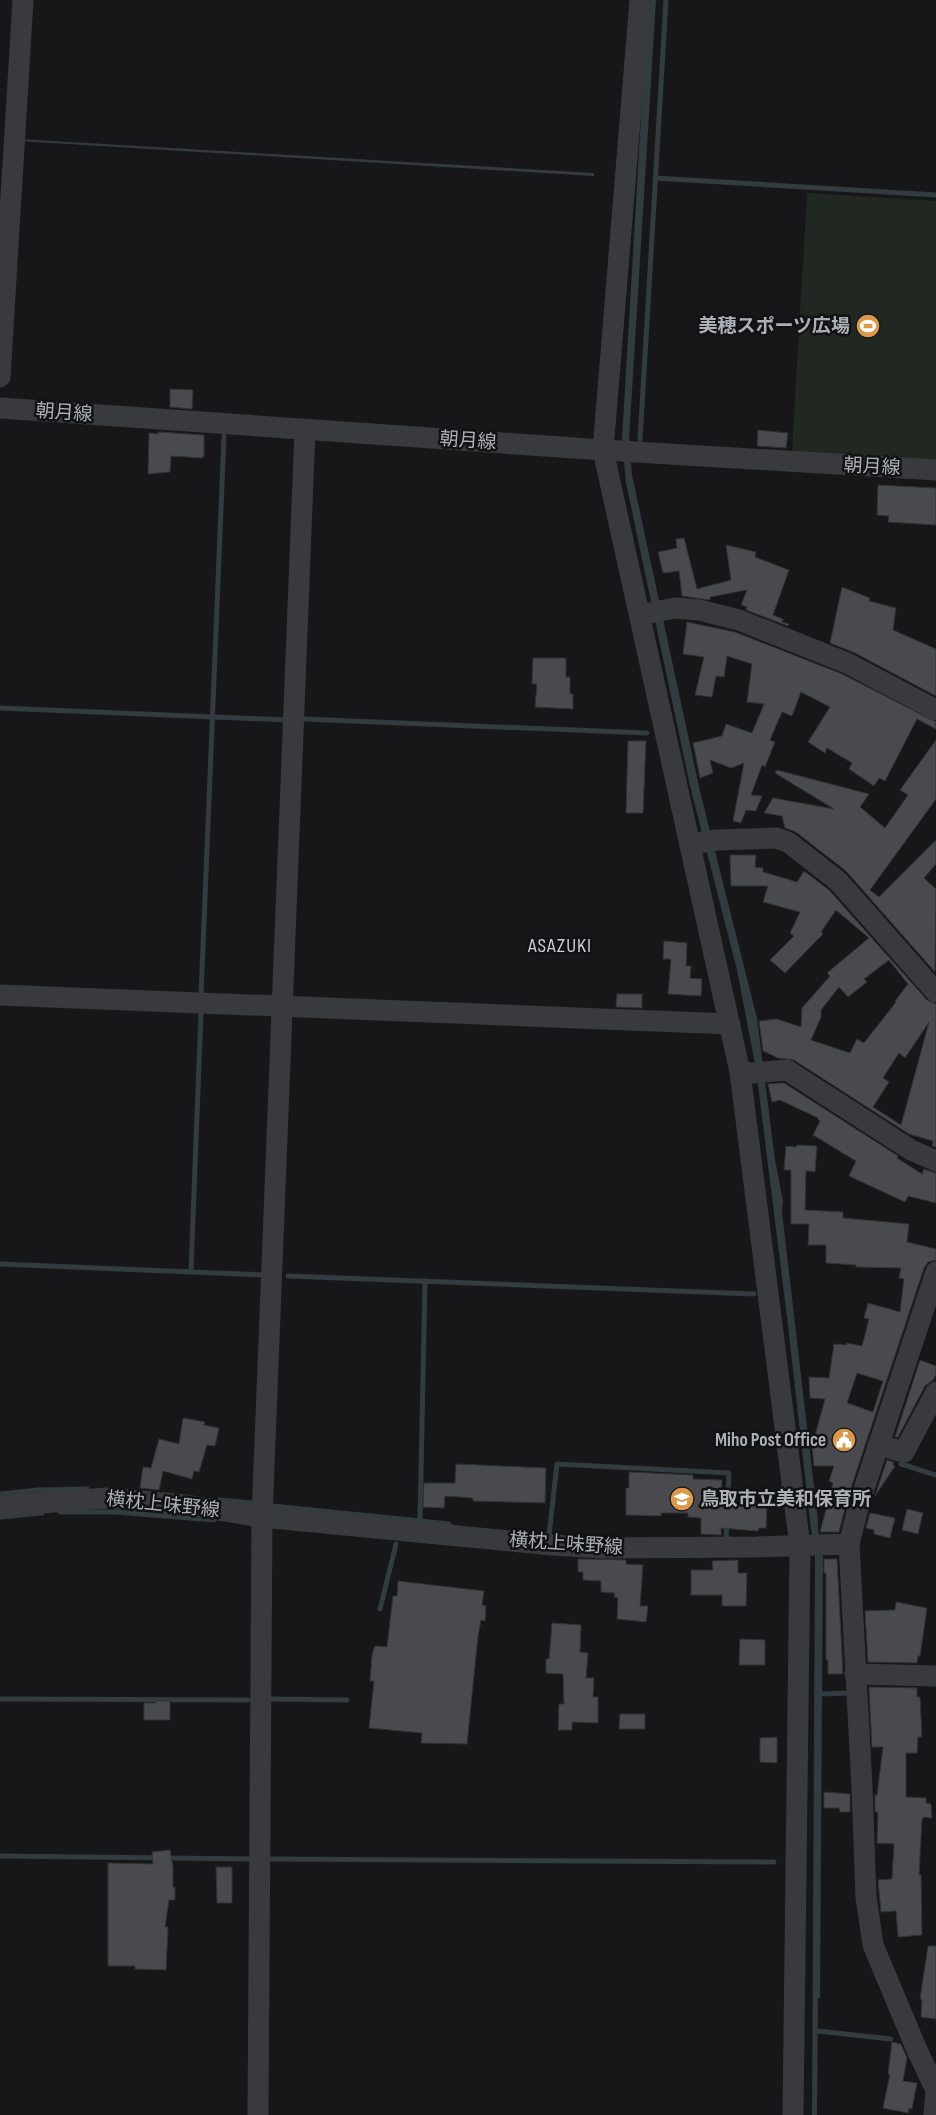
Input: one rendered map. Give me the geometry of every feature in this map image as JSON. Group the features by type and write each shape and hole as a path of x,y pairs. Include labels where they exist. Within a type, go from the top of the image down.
{"street":[{"path":"0,377 24,0"},
{"path":"640,0 603,450 740,1072 800,1546 793,2115"},
{"name":"朝月線","path":"0,408 603,450 936,470"},
{"path":"258,2115 262,1517 305,430"},
{"path":"640,615 675,608 699,610 739,620 847,664 936,710"},
{"path":"690,844 717,840 776,838 788,842 838,881 936,992"},
{"path":"0,995 730,1024"},
{"path":"740,1072 753,1073 787,1070 911,1150 936,1161"},
{"path":"934,2115 936,2090 917,2050 874,1945 866,1897 849,1544 859,1504 936,1272"},
{"path":"878,1445 904,1452 936,1392"},
{"name":"横枕上味野線","path":"0,1506 107,1498 186,1505 262,1517 552,1545 659,1548 849,1544"},
{"path":"855,1674 936,1676"}],"shaded area":[{"path":"648,0 656,0 629,440 632,475 700,791 757,1018 775,1160 783,1201 782,1212 818,1532 821,1538 812,1538 756,1069 737,970 690,786 626,483 622,439"},
{"path":"19,139 594,173 594,176 19,141"},
{"name":"美穂スポーツ広場","path":"807,193 936,201 936,461 792,451"},
{"path":"815,1554 823,1554 820,1998 818,1998 817,2115 812,2115"}],"building":[{"path":"170,389 193,390 192,409 170,407"},
{"path":"758,430 788,433 786,448 757,446"},
{"path":"158,432 204,435 204,456 202,458 171,456 170,472 148,474 149,433 158,434"},
{"path":"878,485 936,488 936,525 888,522 889,516 877,515"},
{"path":"684,538 697,589 731,580 726,545 756,552 755,557 789,570 773,615 783,619 782,622 789,624 788,626 746,610 747,607 741,605 747,590 710,597 710,600 682,596 679,571 663,573 658,552 677,548 676,539"},
{"path":"842,587 870,598 869,601 896,608 893,630 936,649 936,696 853,652 830,643"},
{"path":"687,622 735,632 842,674 936,722 936,729 917,719 885,781 879,778 874,786 849,769 852,763 827,748 825,753 808,742 830,707 801,692 792,716 782,712 770,740 775,742 765,767 762,765 751,795 762,796 756,811 746,810 741,823 733,821 744,763 731,768 710,760 713,773 700,778 693,743 722,736 726,724 752,733 764,704 747,702 752,664 727,656 724,677 716,676 712,697 695,695 704,657 683,654"},
{"path":"533,658 566,658 566,677 570,677 570,694 573,694 573,709 535,707 537,684 532,684"},
{"path":"936,740 936,799 870,890 879,897 936,840 936,864 924,878 936,889 935,972 846,871 796,832 785,828 782,816 764,813 773,798 834,809 775,773 777,770 869,794 860,807 885,828 908,795 900,790"},
{"path":"628,741 646,741 643,813 626,813"},
{"path":"730,855 756,855 755,867 763,868 763,872 797,882 804,871 829,890 927,1000 936,1004 936,1147 932,1146 933,1141 909,1134 794,1060 778,1058 763,1051 759,1021 777,1019 801,1027 802,1008 830,976 827,973 869,938 836,910 821,932 823,934 785,973 770,960 794,936 790,933 800,912 763,902 768,886 731,886","holes":["889,960 908,984 864,1043 857,1039 850,1053 811,1040 821,1017 821,1010 839,987 848,997 867,982 864,979","929,1022 916,1070 901,1125 873,1107 889,1082 883,1078 899,1053 905,1058"]},
{"path":"664,941 687,943 686,966 691,966 690,978 702,979 701,996 668,994 671,959 663,959"},
{"path":"617,994 642,994 642,1008 616,1007"},
{"path":"784,1083 898,1156 897,1158 922,1174 924,1169 936,1173 936,1203 908,1196 905,1202 849,1176 856,1161 813,1135 820,1121 818,1118 780,1100 772,1102 768,1084"},
{"path":"797,1145 817,1146 815,1172 806,1171 805,1210 843,1212 843,1218 909,1224 907,1242 936,1249 936,1260 928,1262 924,1268 847,1500 839,1532 820,1532 833,1483 829,1481 834,1466 814,1466 812,1447 825,1399 810,1398 809,1377 829,1378 834,1344 846,1345 847,1343 862,1346 869,1319 864,1318 868,1303 900,1312 904,1279 899,1278 901,1268 856,1267 856,1265 826,1263 826,1245 808,1245 809,1224 791,1224 791,1170 784,1170 786,1146 796,1147","holes":["857,1373 883,1381 873,1412 847,1403"]},
{"path":"920,1360 936,1366 936,1375 925,1386 898,1437 895,1437"},
{"path":"183,1418 205,1422 204,1425 219,1428 215,1446 207,1445 199,1472 194,1471 192,1479 163,1471 159,1490 140,1488 143,1467 151,1468 159,1439 179,1444"},
{"path":"887,1460 894,1462 893,1465 895,1466 875,1496"},
{"path":"456,1464 546,1468 545,1503 473,1501 473,1498 445,1496 444,1508 423,1507 424,1483 455,1483"},
{"path":"629,1472 693,1475 693,1479 722,1480 721,1504 767,1505 766,1528 759,1528 758,1531 721,1528 721,1535 701,1534 701,1518 688,1517 688,1513 661,1513 661,1516 626,1515 626,1488 629,1488"},
{"path":"907,1509 923,1513 918,1534 902,1530"},
{"path":"870,1513 895,1518 890,1538 874,1534 874,1530 866,1528"},
{"path":"578,1559 626,1560 626,1564 643,1565 640,1606 648,1606 646,1622 617,1619 618,1598 614,1597 615,1593 601,1592 601,1581 583,1580 583,1572 578,1572"},
{"path":"824,1559 837,1559 843,1674 828,1674 828,1660 826,1660 826,1573 824,1573"},
{"path":"738,1560 738,1573 747,1573 746,1606 722,1606 722,1595 691,1595 691,1570 713,1570 712,1561"},
{"path":"398,1581 484,1591 482,1605 486,1606 485,1621 481,1620 478,1636 467,1744 421,1743 422,1733 369,1728 374,1681 370,1681 372,1655 375,1646 387,1647 393,1596 397,1596"},
{"path":"896,1602 927,1608 920,1656 918,1656 917,1663 868,1662 865,1611 895,1610"},
{"path":"552,1623 581,1625 580,1652 588,1653 586,1678 594,1678 593,1697 598,1697 598,1723 572,1722 572,1730 558,1730 559,1704 564,1704 563,1674 546,1673 546,1659 549,1659"},
{"path":"740,1639 765,1640 765,1665 739,1665"},
{"path":"869,1687 917,1688 917,1697 920,1697 922,1737 918,1737 917,1753 906,1753 906,1797 926,1798 926,1803 931,1804 932,1818 924,1817 922,1819 919,1875 921,1875 922,1935 898,1937 896,1911 881,1912 878,1880 892,1879 894,1844 877,1843 878,1812 875,1812 875,1795 877,1795 883,1747 872,1747"},
{"path":"156,1701 170,1701 170,1720 144,1720 144,1703 155,1703"},
{"path":"620,1714 645,1714 645,1729 619,1729"},
{"path":"777,1737 777,1763 760,1762 760,1738"},
{"path":"824,1792 850,1794 850,1812 840,1812 839,1808 824,1808"},
{"path":"170,1850 175,1900 169,1900 165,1927 168,1927 166,1970 135,1969 135,1966 108,1966 108,1863 153,1864 152,1852"},
{"path":"216,1867 232,1867 232,1903 217,1903"},
{"path":"928,1946 936,1946 936,2019 921,2017 922,2000 920,1999"},
{"path":"892,2042 901,2044 907,2058 903,2081 917,2083 912,2109 909,2108 908,2113 883,2108 890,2074 888,2074"}],"waterway":[{"path":"640,440 666,0"},
{"path":"655,178 936,195"},
{"path":"201,995 224,436"},
{"path":"0,708 287,720"},
{"path":"303,719 647,733"},
{"path":"191,1270 201,1013"},
{"path":"0,1264 265,1275"},
{"path":"288,1276 754,1294"},
{"path":"420,1520 425,1281"},
{"path":"544,1535 549,1535 557,1464 729,1473 727,1511"},
{"path":"901,1464 936,1475"},
{"path":"0,1494 38,1490 87,1489"},
{"path":"220,1500 252,1503"},
{"path":"273,1506 449,1524"},
{"path":"60,1512 116,1512 214,1520"},
{"path":"0,1517 42,1513"},
{"path":"727,1522 726,1539 730,1539"},
{"path":"380,1609 396,1544"},
{"path":"818,1694 851,1693"},
{"path":"0,1699 248,1700"},
{"path":"267,1699 347,1700"},
{"path":"0,1856 252,1859"},
{"path":"266,1859 774,1862"},
{"path":"818,2031 891,2039"}],"place":[{"name":"美穂スポーツ広場","path":"868,326"},
{"name":"Miho Post Office","path":"844,1440"},
{"name":"鳥取市立美和保育所","path":"682,1499"}],"district":[{"name":"ASAZUKI","path":"560,946"}]}
